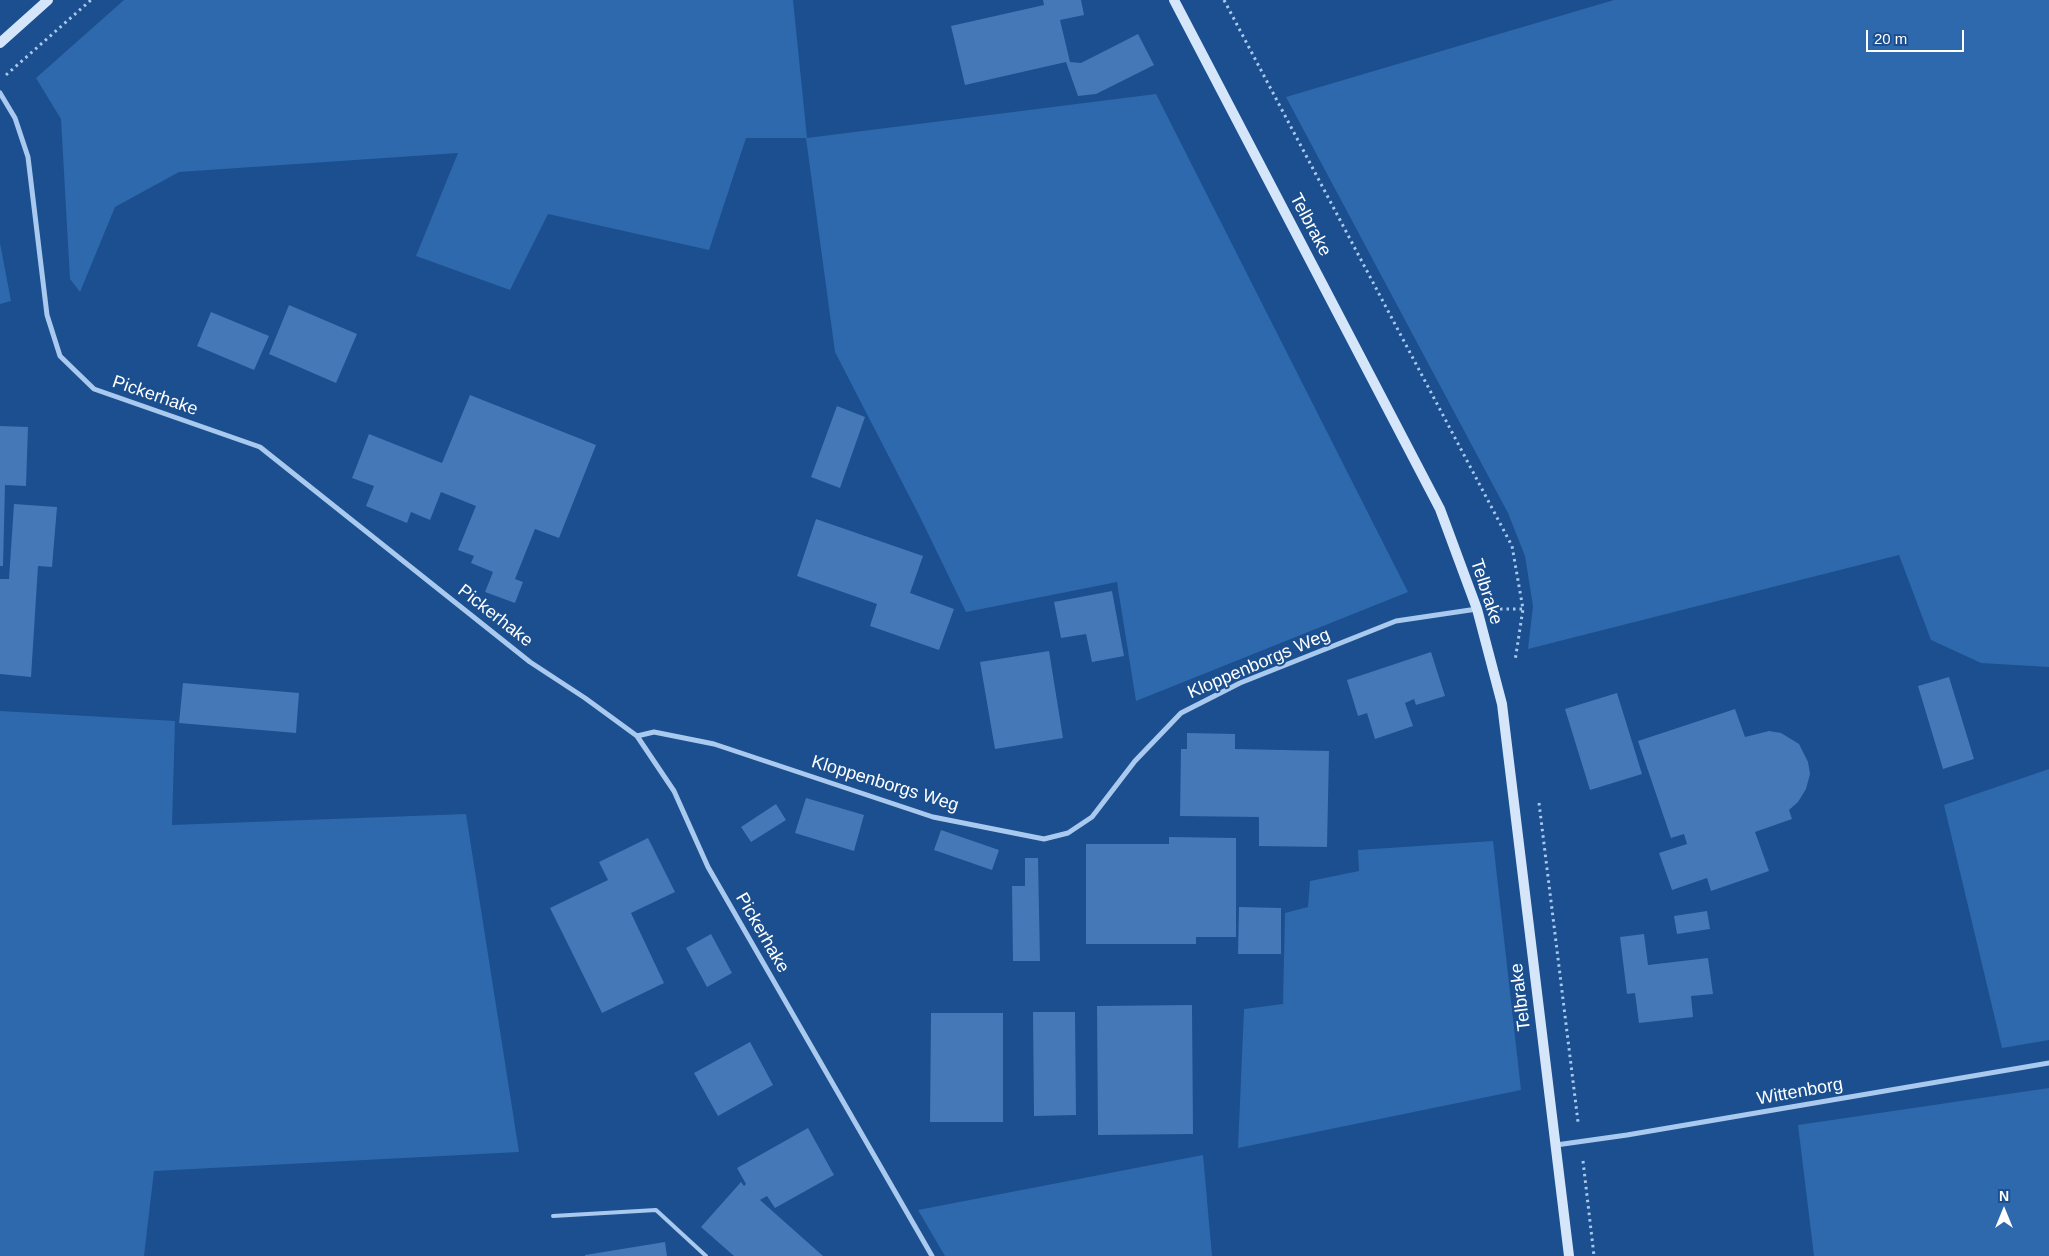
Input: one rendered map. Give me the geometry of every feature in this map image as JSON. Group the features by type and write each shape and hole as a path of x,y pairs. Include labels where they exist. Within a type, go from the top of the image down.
{"street":[{"path":"0,43 48,0"},
{"name":"Telbrake","path":"1174,0 1440,510 1477,609 1502,704 1570,1256"},
{"name":"Pickerhake","path":"0,93 16,118 28,157 47,315 60,356 94,389 260,447 530,662 585,698 637,736 674,791 708,867 932,1256"},
{"name":"Kloppenborgs Weg","path":"637,736 654,732 714,744 933,817 1044,839 1068,833 1092,817 1135,761 1182,712 1240,683 1396,621 1477,609"},
{"name":"Wittenborg","path":"1556,1145 1627,1135 2049,1063"}],"lane":[{"path":"553,1216 656,1210 706,1256"}],"path":[{"path":"0,80 91,0"}],"shaded area":[{"path":"124,0 793,0 807,138 1156,94 1408,592 1136,701 1117,582 966,612 921,519 835,352 806,138 746,138 709,250 548,214 510,290 416,256 458,153 179,172 115,207 80,292 70,279 61,119 36,78"},
{"path":"1614,0 2049,0 2049,667 1981,663 1931,640 1899,555 1528,649 1533,606 1525,556 1508,513 1286,97"},
{"path":"0,243 11,301 0,304"},
{"path":"0,711 175,721 172,825 466,814 519,1152 154,1171 144,1256 0,1256"},
{"path":"2049,769 2049,1040 2002,1048 1944,805"},
{"path":"1493,841 1521,1090 1238,1148 1244,1009 1283,1004 1285,913 1308,907 1310,881 1359,871 1358,850"},
{"path":"2049,1088 2049,1256 1814,1256 1798,1125"},
{"path":"1203,1155 1212,1256 945,1256 918,1210"}],"building":[{"path":"1043,0 1081,0 1084,15 1060,20 1070,62 1081,63 1138,34 1154,65 1096,94 1078,96 1066,62 965,85 951,26 1044,5"},
{"path":"289,305 357,334 336,383 269,354"},
{"path":"211,312 269,336 254,370 197,346"},
{"path":"470,395 596,445 559,538 535,529 515,579 523,582 515,603 485,592 493,572 471,563 474,556 458,550 476,506 441,492 430,520 411,512 407,523 366,506 374,486 352,478 369,434 442,463"},
{"path":"837,406 865,417 840,488 811,477"},
{"path":"0,426 28,427 26,486 5,485 3,566 0,566"},
{"path":"14,504 57,507 52,567 38,566 31,677 0,674 0,579 9,579"},
{"path":"816,519 923,556 910,593 954,609 939,650 870,626 877,604 797,576"},
{"path":"1112,591 1124,656 1092,662 1086,634 1061,638 1054,602"},
{"path":"1049,651 1063,738 995,749 980,662"},
{"path":"1431,652 1445,696 1416,705 1414,699 1405,703 1413,726 1375,739 1367,713 1358,716 1347,680"},
{"path":"1949,677 1974,759 1943,769 1918,686"},
{"path":"183,683 299,693 296,733 179,723"},
{"path":"1617,693 1642,774 1590,790 1565,709"},
{"path":"1735,709 1745,737 1769,731 1781,733 1799,744 1808,762 1810,774 1806,789 1798,802 1789,810 1792,819 1755,832 1769,871 1711,891 1707,878 1672,890 1659,853 1687,844 1684,834 1671,838 1638,741"},
{"path":"1187,733 1235,734 1235,749 1329,751 1327,847 1259,846 1259,817 1180,816 1181,749 1187,749"},
{"path":"806,798 864,815 854,851 795,833"},
{"path":"776,804 786,820 751,842 741,827"},
{"path":"941,830 999,850 992,870 934,850"},
{"path":"1169,837 1236,838 1236,937 1196,937 1196,944 1086,944 1086,844 1169,844"},
{"path":"648,838 675,892 631,913 664,983 602,1013 550,908 608,880 599,862"},
{"path":"1025,858 1038,858 1040,961 1013,961 1012,886 1025,886"},
{"path":"1239,907 1281,908 1281,954 1238,954"},
{"path":"1707,911 1710,929 1677,934 1674,916"},
{"path":"711,934 732,973 707,987 686,948"},
{"path":"1644,934 1648,965 1708,958 1713,994 1691,996 1693,1017 1639,1023 1635,993 1627,994 1620,937"},
{"path":"1192,1005 1193,1134 1098,1135 1097,1006"},
{"path":"1033,1012 1075,1012 1076,1115 1034,1116"},
{"path":"931,1013 1003,1013 1003,1122 930,1122"},
{"path":"750,1042 773,1085 718,1116 694,1073"},
{"path":"808,1128 834,1175 775,1208 767,1196 760,1200 823,1256 734,1256 701,1227 741,1182 744,1186 746,1184 737,1168"},
{"path":"665,1242 667,1256 585,1256 585,1255"}]}
